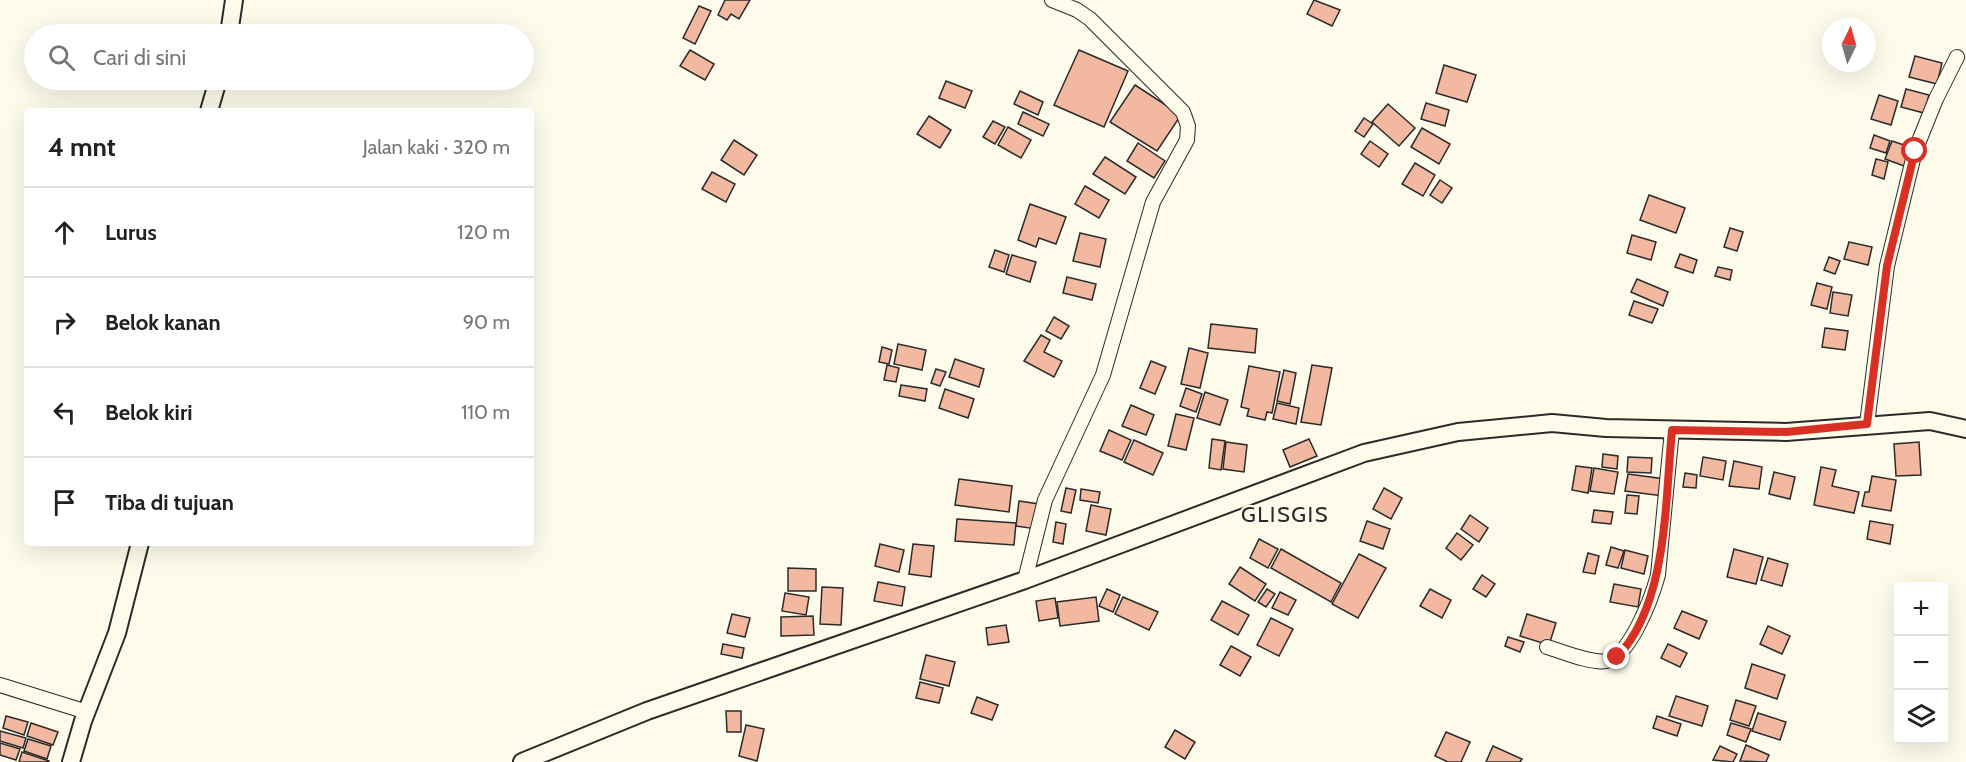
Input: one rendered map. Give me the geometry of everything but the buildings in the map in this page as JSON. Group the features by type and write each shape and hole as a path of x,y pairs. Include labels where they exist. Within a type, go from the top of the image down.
{"street":[{"path":"230,24 234,0"},
{"path":"1026,580 1045,501 1103,375 1153,202 1187,140 1188,126 1183,112 1090,19 1077,10 1052,0"},
{"path":"1867,424 1887,266 1915,151 1936,99 1957,57"},
{"path":"210,108 215,90"},
{"path":"522,762 647,711 1026,580 1364,453 1410,441 1458,432 1552,423 1672,430 1786,432 1867,424 1930,421 1966,429"},
{"path":"1547,647 1604,662 1617,657 1624,650 1651,598 1658,575 1672,430"},
{"path":"71,762 117,633 139,546"},
{"path":"0,685 87,712"}],"district":[{"name":"GLISGIS","path":"1285,514"}],"route":[{"path":"1617,657 1624,650 1646,609 1658,575 1672,430 1786,432 1867,424 1887,266 1915,151"}]}
